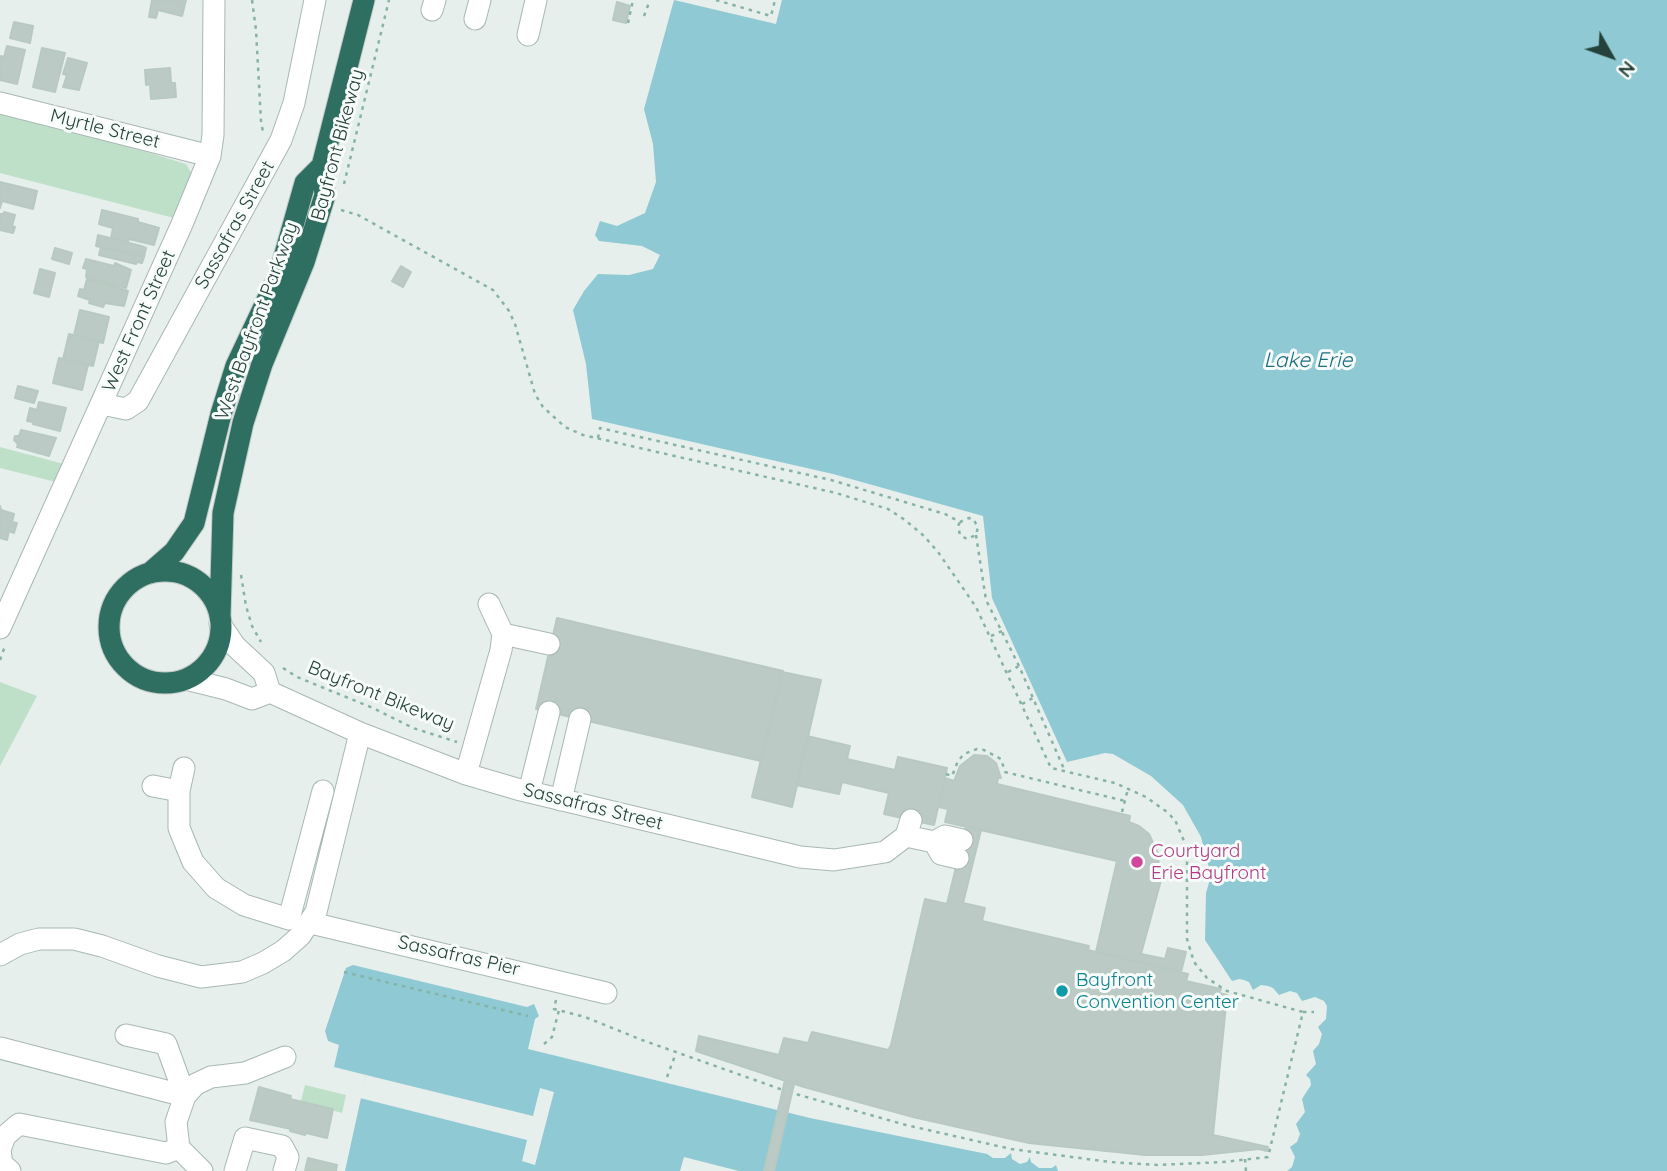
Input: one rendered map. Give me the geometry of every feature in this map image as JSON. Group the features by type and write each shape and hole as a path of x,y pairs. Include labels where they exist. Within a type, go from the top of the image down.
{"highway":[{"name":"West Bayfront Parkway","path":"220,620 223,513 243,423 262,365 304,262 325,195 322,166 364,0"},
{"name":"West Bayfront Parkway","path":"150,573 174,552 194,523 236,366 279,275 305,184 322,166"},
{"path":"150,573 180,573 194,579 206,589 215,602 220,620 218,647 199,671 186,679 163,683 141,678 128,670 111,645 110,622 116,600 124,588 150,573"}],"street":[{"name":"West Front Street","path":"0,628 102,404 210,156 213,135 214,0"},
{"name":"Sassafras Street","path":"102,404 126,409 138,401 281,140 294,103 316,0"},
{"path":"528,35 536,0"},
{"name":"Myrtle Street","path":"0,103 210,156"},
{"path":"466,774 501,650 503,634 489,604"},
{"path":"220,620 234,646 264,673 270,692"},
{"path":"503,634 549,644"},
{"name":"Sassafras Street","path":"186,679 252,699 270,692 360,733 466,774 561,800 813,859 834,860 885,852 909,828 934,842 946,836 960,849"},
{"path":"529,792 549,712"},
{"path":"561,800 580,719"},
{"path":"0,955 20,944 39,939 74,939 201,977 242,972 283,951 311,922 320,900 360,733"},
{"path":"184,768 179,791 179,828 193,862 216,888 244,905 289,919 323,791"},
{"path":"153,786 179,791"},
{"name":"Sassafras Pier","path":"311,922 606,993"},
{"path":"126,1035 166,1044 185,1096"},
{"path":"0,1048 185,1096"},
{"path":"202,1171 179,1148 176,1122 185,1096 196,1084 211,1077 245,1073 285,1057"},
{"path":"10,1171 2,1164 1,1150 5,1136 19,1124 166,1153 179,1148"},
{"path":"235,1171 245,1138 282,1146 288,1157 284,1171"}],"path":[{"path":"252,0 264,134"},
{"name":"Bayfront Bikeway","path":"343,187 389,0"},
{"path":"628,23 633,0"},
{"path":"644,16 650,0"},
{"path":"716,0 771,16 775,0"},
{"path":"338,209 358,215 493,290 509,310 530,382 543,407 565,427 598,438 828,490 871,503 888,509 925,536 965,589 991,636 1051,768 1128,789 1146,797 1167,811 1182,834 1187,848 1187,939 1194,962 1207,978 1227,991 1303,1012 1314,1012"},
{"path":"598,438 600,428 617,431 831,480 946,514 960,522"},
{"path":"615,442 617,431"},
{"path":"623,444 625,433"},
{"path":"653,450 655,440"},
{"path":"689,458 691,448"},
{"path":"696,460 698,450"},
{"path":"731,468 733,458"},
{"path":"749,472 751,462"},
{"path":"775,478 778,468"},
{"path":"792,482 795,472"},
{"path":"828,490 831,480"},
{"path":"836,493 838,482"},
{"path":"871,503 874,493"},
{"path":"976,536 967,539 960,535 960,522 973,519 978,527 976,536 985,595 1064,770"},
{"path":"241,575 246,606 262,645"},
{"path":"991,636 1002,631"},
{"name":"Bayfront Bikeway","path":"277,663 297,677 373,708 413,728 459,742"},
{"path":"1008,672 1019,666"},
{"path":"1022,704 1033,698"},
{"path":"946,774 952,776 964,754 977,749 984,750 1001,760 1005,772 1125,801"},
{"path":"1122,811 1128,789"},
{"path":"344,972 528,1016"},
{"path":"557,997 554,1009 585,1017 676,1053 783,1090"},
{"path":"544,1044 552,1037 559,1010"},
{"path":"792,1093 906,1125 1010,1149 1110,1162 1157,1165 1268,1157 1303,1012"},
{"path":"667,1077 676,1053"},
{"path":"1245,1159 1246,1171"}],"green space":[{"path":"0,114 97,137 186,164 192,174 174,218 0,173"},
{"path":"0,447 64,464 56,482 0,468"},
{"path":"0,682 37,696 0,766"},
{"path":"305,1085 346,1095 342,1113 301,1101"}],"water":[{"name":"Lake Erie","path":"674,0 776,24 782,0 1667,0 1667,1171 1287,1171 1292,1167 1295,1157 1290,1147 1297,1142 1300,1134 1296,1124 1305,1112 1302,1099 1311,1085 1306,1075 1316,1064 1313,1051 1319,1044 1322,1034 1318,1027 1326,1019 1327,1006 1324,1001 1315,997 1302,1001 1297,993 1290,991 1279,995 1268,986 1261,985 1253,990 1249,982 1239,979 1232,981 1205,940 1206,893 1211,876 1201,837 1183,805 1151,776 1113,754 1105,753 1067,762 992,598 983,516 833,474 592,419 586,364 573,310 598,274 629,275 653,269 660,255 642,246 599,241 595,235 600,221 617,226 645,213 656,182 653,144 644,109"},
{"path":"353,965 527,1007 534,1004 539,1016 535,1019 528,1049 810,1118 987,1154 993,1158 1005,1158 1011,1153 1012,1159 1020,1164 1027,1162 1030,1157 1031,1162 1039,1168 1052,1168 1056,1165 1058,1171 739,1171 684,1157 680,1171 345,1171 366,1075 334,1067 339,1045 328,1041 325,1031 346,968"}],"pier":[{"path":"366,1075 533,1116 540,1088 554,1092 535,1165 522,1161 527,1140 360,1098"}],"building":[{"path":"152,0 186,0 182,16 158,10 156,18 149,17"},
{"path":"617,2 630,6 626,23 613,20"},
{"path":"14,22 33,26 30,43 10,38"},
{"path":"7,46 25,50 17,84 0,80 1,56 4,57"},
{"path":"42,48 65,53 55,92 33,87"},
{"path":"68,58 87,63 79,90 63,87 67,75 63,74"},
{"path":"170,68 176,97 151,99 145,70"},
{"path":"0,182 37,191 33,209 2,201 0,208"},
{"path":"102,210 138,219 138,222 159,228 154,245 111,238 113,228 99,224"},
{"path":"4,212 15,215 13,233 0,230 0,214"},
{"path":"98,235 146,248 144,257 96,246"},
{"path":"101,247 144,257 142,263 136,264 99,255"},
{"path":"55,248 72,253 69,264 52,259"},
{"path":"86,259 114,266 115,263 131,270 126,288 86,277 87,269 83,268"},
{"path":"401,266 411,272 403,287 392,281"},
{"path":"40,269 55,273 49,297 34,293"},
{"path":"87,279 128,291 124,306 105,303 103,307 78,296 80,289 84,290"},
{"path":"80,310 109,317 103,343 74,335"},
{"path":"69,334 99,341 93,366 63,359"},
{"path":"59,358 88,365 82,390 53,383"},
{"path":"18,386 38,391 34,403 15,398"},
{"path":"39,402 66,408 60,431 27,421 30,408 37,410"},
{"path":"21,430 56,438 49,456 17,447 18,444 14,440"},
{"path":"0,506 1,510 14,514 12,522 17,523 14,533 9,531 7,540 0,538"},
{"path":"557,618 783,671 761,761 536,709"},
{"path":"782,672 821,680 792,807 752,797"},
{"path":"807,736 850,746 847,759 895,770 898,757 947,768 934,825 884,814 889,793 842,782 839,794 796,785"},
{"name":"Courtyard Erie Bayfront","path":"974,755 987,756 996,763 1001,778 998,778 997,784 1130,816 1129,822 1149,834 1159,856 1158,868 1164,869 1141,954 1165,959 1168,948 1186,952 1181,972 1096,952 1117,861 945,822 948,809 939,807 945,778 954,781 960,766"},
{"name":"Bayfront Convention Center","path":"966,826 981,830 963,903 985,908 982,921 1089,946 1088,950 1188,974 1186,981 1221,989 1219,993 1227,995 1213,1135 1268,1147 1267,1151 1259,1149 1202,1155 1145,1155 1029,1143 913,1117 804,1087 696,1051 699,1036 779,1055 784,1038 808,1043 812,1032 888,1050 925,899 947,904"},
{"path":"785,1080 794,1084 774,1171 764,1171"},
{"path":"259,1087 291,1096 290,1099 333,1109 327,1138 250,1120"},
{"path":"308,1158 337,1165 336,1171 305,1171"}],"place":[{"name":"Courtyard Erie Bayfront","path":"1137,862"},
{"name":"Bayfront Convention Center","path":"1062,991"}]}
